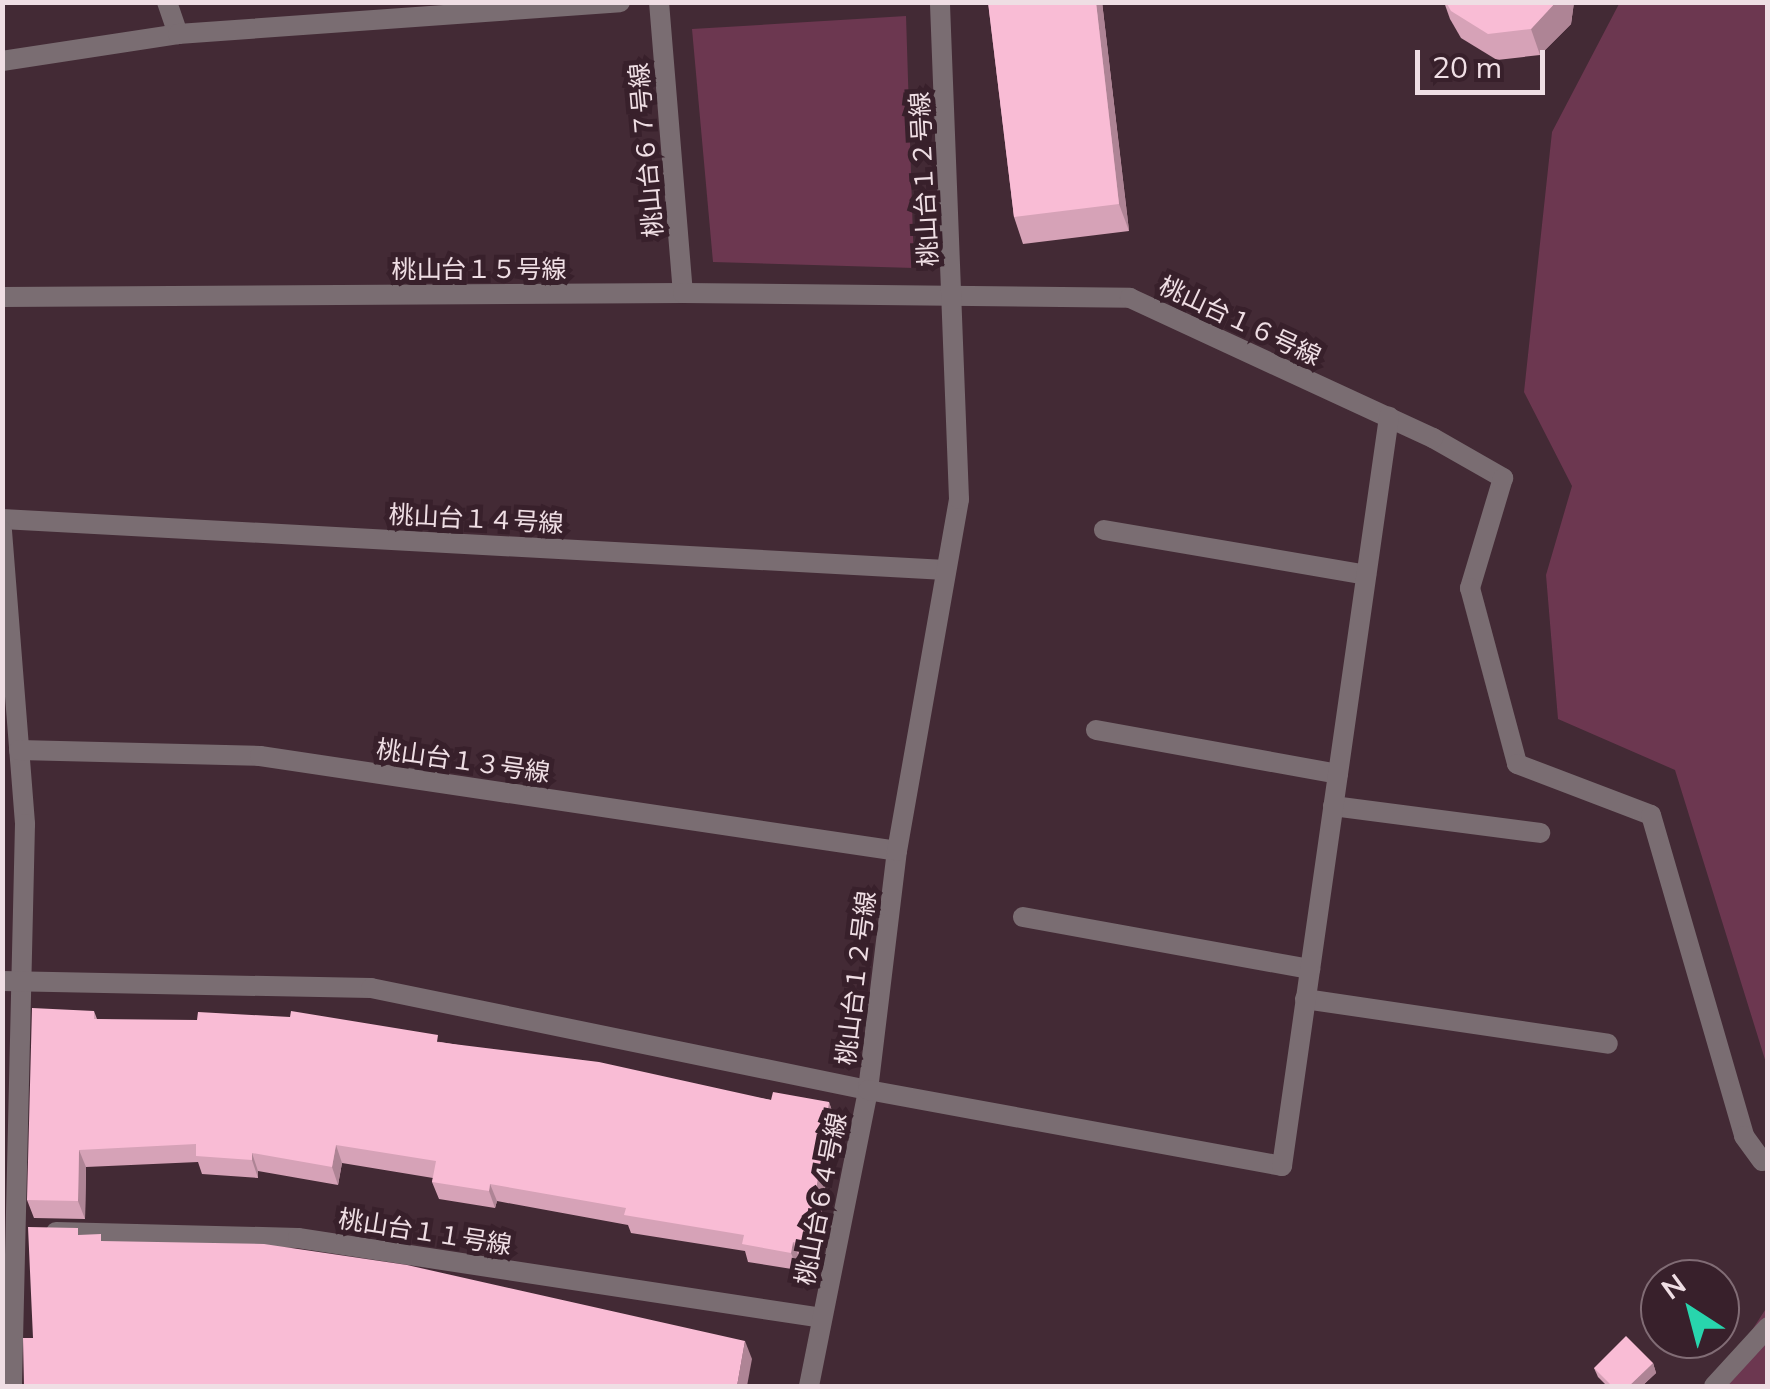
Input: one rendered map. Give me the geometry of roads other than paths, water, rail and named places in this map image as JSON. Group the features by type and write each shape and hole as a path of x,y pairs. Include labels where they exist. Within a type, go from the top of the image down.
{"street":[{"path":"167,2 178,34"},
{"path":"2,61 178,34 427,10 620,2"},
{"name":"桃山台６７号線","path":"659,2 682,293"},
{"name":"桃山台１２号線","path":"2,981 371,988 868,1090 897,851 958,499 955,296 940,2"},
{"name":"桃山台１５号線","path":"2,297 682,293 955,296"},
{"name":"桃山台１６号線","path":"955,296 1130,298 1433,438 1503,478 1470,588 1516,764 1651,815 1744,1136 1762,1161"},
{"path":"868,1090 1282,1166 1388,417"},
{"name":"桃山台１４号線","path":"2,518 946,570"},
{"path":"1104,530 1366,575"},
{"path":"2,531 19,750 24,980 12,1386"},
{"path":"1096,730 1338,774"},
{"name":"桃山台１３号線","path":"19,750 260,756 897,851"},
{"path":"1333,806 1540,832"},
{"path":"1024,918 1310,968"},
{"path":"1306,998 1608,1044"},
{"name":"桃山台６４号線","path":"809,1386 868,1090"},
{"name":"桃山台１１号線","path":"16,1231 298,1238 822,1318"},
{"path":"1714,1386 1768,1327"}]}
